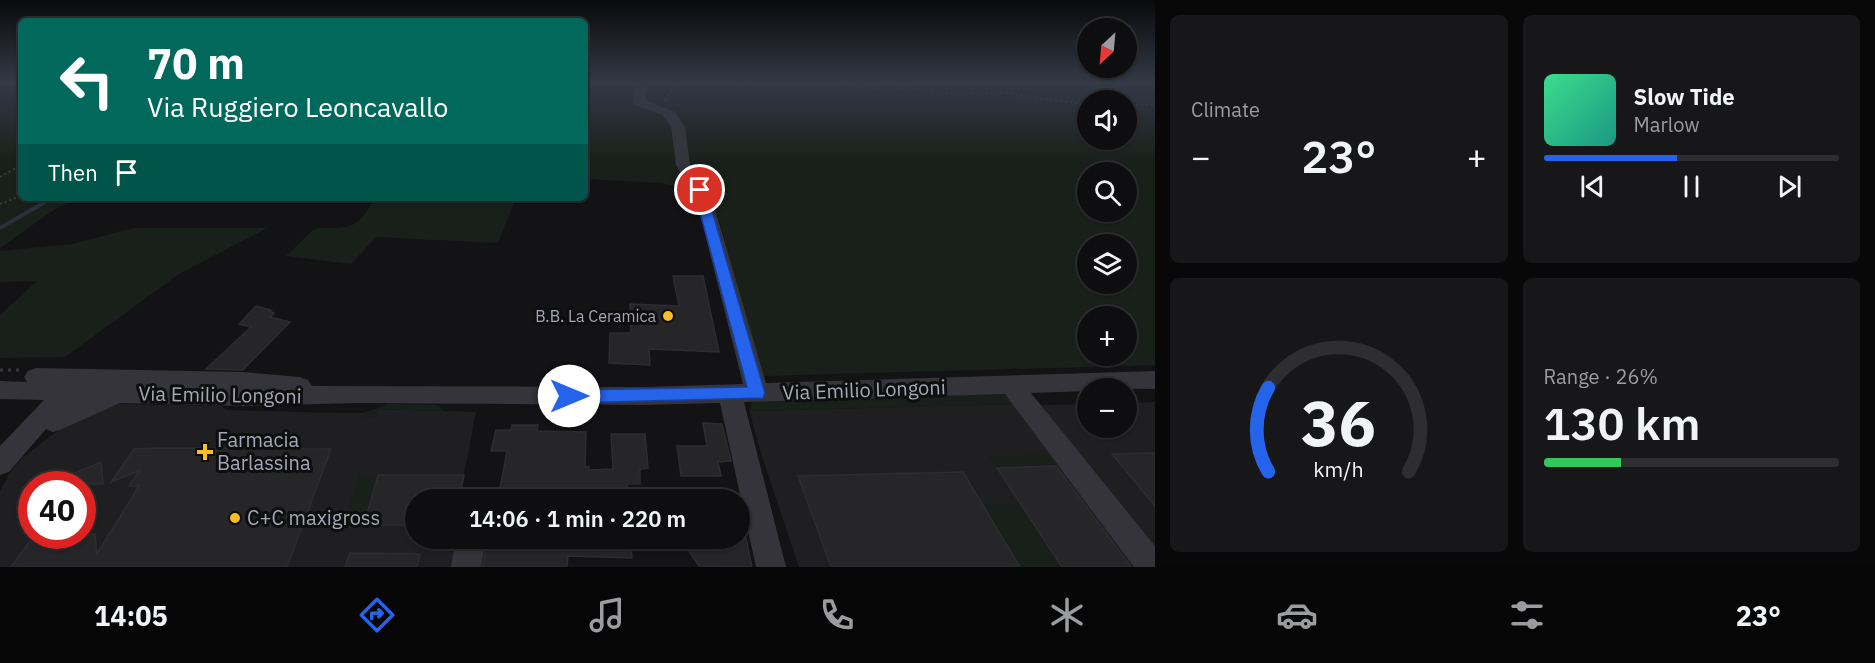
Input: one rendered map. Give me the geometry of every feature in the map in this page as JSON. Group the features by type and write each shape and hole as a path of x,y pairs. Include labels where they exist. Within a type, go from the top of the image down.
{"street":[{"path":"655,108 669,113 680,133 684,169 700,190 705,202 757,393"},
{"name":"Via Emilio Longoni","path":"0,377 243,381 358,394"},
{"name":"Via Emilio Longoni","path":"0,390 29,389 242,397 358,394 580,396 730,394 1155,380"},
{"name":"Via Emilio Longoni","path":"78,391 92,386 217,390 243,381"},
{"name":"Via Emilio Longoni","path":"0,382 74,385 78,391"},
{"path":"1012,385 1153,567"},
{"path":"29,389 43,398 46,421"},
{"path":"1,462 46,421 72,406 78,391"},
{"path":"46,421 99,401 128,393"},
{"path":"730,394 771,567"},
{"path":"466,567 469,549"}],"path":[{"path":"669,113 671,108"},
{"path":"0,177 18,167"},
{"path":"0,204 18,197"}],"shaded area":[{"path":"0,108 18,108 18,201 76,201 58,207 0,248"},
{"path":"588,108 1077,108 1077,150 1137,150 1137,108 1155,108 1155,365 1137,366 1137,306 1077,306 1077,366 1119,366 762,376 713,198 662,183 588,179"},
{"path":"373,201 515,201 498,243 376,237 351,264 286,256 315,228 351,225 363,217"},
{"path":"133,228 267,228 179,274 65,357 0,358 0,315 37,281 0,282 0,251 72,244"},
{"path":"1008,394 1017,404 749,411 752,402 758,400"},
{"path":"1155,402 1155,567 799,567 749,411 1077,404 1077,438 1137,438 1137,403"},
{"path":"118,404 222,406 226,410 338,413 364,413 374,409 476,412 461,489 405,489 405,549 568,549 567,567 0,567 0,491 9,474 22,458 60,429 100,409"},
{"path":"388,404 438,405 444,411 380,409 377,418 362,418 364,413"},
{"path":"1057,455 1140,567 1133,567 1059,466 997,468 989,456"},
{"path":"359,475 378,475 364,525 342,526"},
{"path":"570,485 570,489 461,489"},
{"path":"1021,504 1062,567 1020,567 983,505"}],"building":[{"path":"673,276 703,276 719,352 649,349 650,365 609,363 610,333 631,333 630,304 679,306"},
{"path":"256,306 271,310 269,311 274,313 270,317 290,322 243,370 206,369 251,327 239,324"},
{"path":"703,423 722,424 731,461 718,462 721,476 681,476 677,446 707,446"},
{"path":"512,425 538,425 537,431 586,432 585,467 589,467 589,470 613,469 611,434 645,434 648,468 640,469 640,484 627,484 627,489 492,489 500,488 507,451 491,451 496,430 511,430"},
{"path":"134,449 331,449 287,567 11,567 24,549 96,549 96,544 97,554 139,486 129,486 140,470 111,482"},
{"path":"1155,453 1155,506 1112,454"},
{"path":"101,462 103,484 96,484 96,471 80,471"},
{"path":"1056,466 1131,567 1062,567 997,468"},
{"path":"963,472 1020,567 831,567 798,476"},
{"path":"378,475 464,475 461,489 405,489 405,525 364,525"},
{"path":"486,549 631,549 632,558 568,556 567,567 483,567"},
{"path":"688,549 748,549 752,567 699,566"},
{"path":"350,553 420,554 417,567 345,567"}],"waterway":[{"path":"0,228 47,201"}],"place":[{"name":"B.B. La Ceramica","path":"668,316"},
{"name":"Farmacia Barlassina","path":"205,452"},
{"name":"C+C maxigross","path":"235,518"}],"route":[{"path":"569,396 757,393 700,190"}]}
